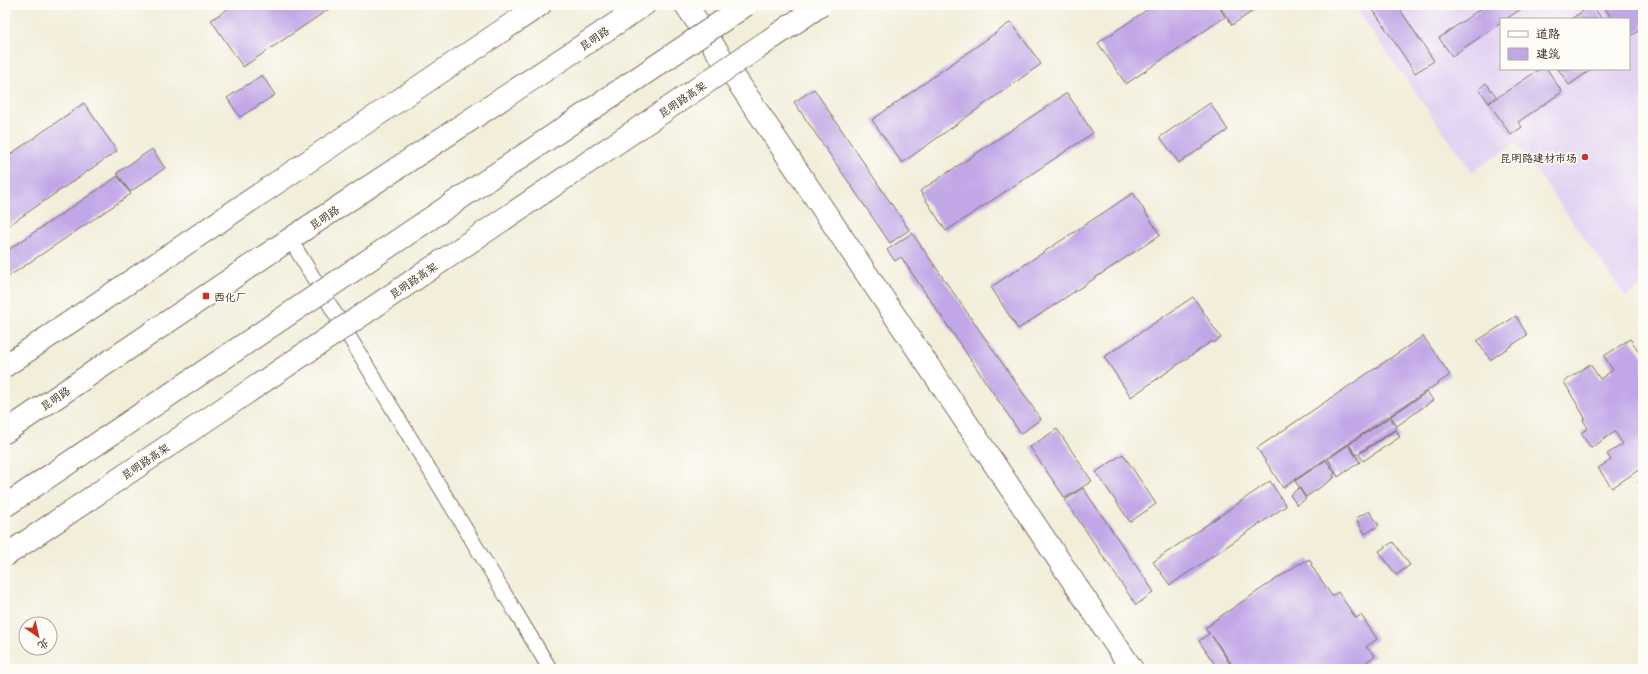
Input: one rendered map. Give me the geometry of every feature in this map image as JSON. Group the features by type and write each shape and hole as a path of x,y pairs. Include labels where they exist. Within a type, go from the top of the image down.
{"main road":[{"path":"5,366 540,5"},
{"name":"昆明路","path":"5,432 290,239 644,5"},
{"path":"686,5 1132,669"},
{"path":"5,506 746,5"},
{"name":"昆明路高架","path":"5,556 821,5"}],"lane":[{"path":"290,239 550,669"}],"shaded area":[{"name":"昆明路建材市场","path":"1353,5 1643,5 1643,285 1626,297 1516,143 1472,172"}],"building":[{"path":"234,5 335,5 243,67 211,20"},
{"path":"1154,5 1218,5 1225,17 1126,84 1098,43"},
{"path":"1219,5 1262,5 1232,25"},
{"path":"1370,5 1397,5 1434,61 1415,73"},
{"path":"1486,5 1527,5 1508,18 1500,18 1500,24 1452,56 1439,38"},
{"path":"1592,5 1601,18 1572,18"},
{"path":"1603,5 1643,5 1643,28 1630,36 1630,18 1611,18"},
{"path":"1011,22 1041,64 902,163 872,120"},
{"path":"1538,70 1548,70 1562,92 1518,122 1522,127 1511,135 1489,103"},
{"path":"1559,70 1591,70 1569,85"},
{"path":"262,75 275,95 240,117 227,98"},
{"path":"1486,83 1496,96 1489,103 1479,89"},
{"path":"814,89 909,230 890,243 794,102"},
{"path":"1067,93 1093,133 946,231 920,191"},
{"path":"84,103 117,151 5,228 5,158"},
{"path":"1210,103 1228,130 1179,163 1160,137"},
{"path":"152,149 165,168 130,192 117,173"},
{"path":"118,176 131,194 5,279 5,252"},
{"path":"1133,193 1160,235 1018,329 991,287"},
{"path":"912,233 1041,419 1021,434 901,257 895,261 887,250"},
{"path":"1193,297 1221,338 1213,343 1212,341 1131,397 1104,357"},
{"path":"1516,316 1527,335 1490,360 1477,341"},
{"path":"1423,336 1450,375 1283,488 1257,448"},
{"path":"1630,339 1643,357 1643,474 1640,469 1612,488 1598,468 1611,460 1607,454 1623,444 1615,432 1591,448 1581,433 1588,428 1583,420 1585,418 1564,382 1590,364 1600,379 1613,370 1604,356"},
{"path":"1427,392 1433,400 1397,426 1391,416"},
{"path":"1390,417 1397,428 1356,455 1349,444"},
{"path":"1057,429 1092,481 1065,498 1030,447"},
{"path":"1396,430 1400,437 1363,461 1359,454"},
{"path":"1348,445 1360,462 1338,477 1328,459"},
{"path":"1123,454 1156,504 1130,522 1096,472"},
{"path":"1326,460 1335,473 1333,475 1334,478 1306,497 1295,481"},
{"path":"1643,479 1643,490 1638,482"},
{"path":"1270,481 1286,506 1170,585 1153,562"},
{"path":"1083,488 1154,592 1136,605 1065,500"},
{"path":"1299,488 1306,499 1297,505 1290,495"},
{"path":"1369,511 1379,525 1365,534 1356,518"},
{"path":"1393,542 1410,565 1396,575 1379,551"},
{"path":"1309,559 1312,564 1311,565 1332,596 1338,592 1356,618 1361,615 1377,639 1366,647 1375,656 1366,662 1368,664 1361,669 1218,669 1199,641 1209,634 1205,628 1213,623 1212,622 1300,563 1301,564","holes":["1212,636 1231,663 1230,664"]}],"place":[{"name":"昆明路建材市场","path":"1585,157"},
{"name":"西化厂","path":"206,296"}]}
